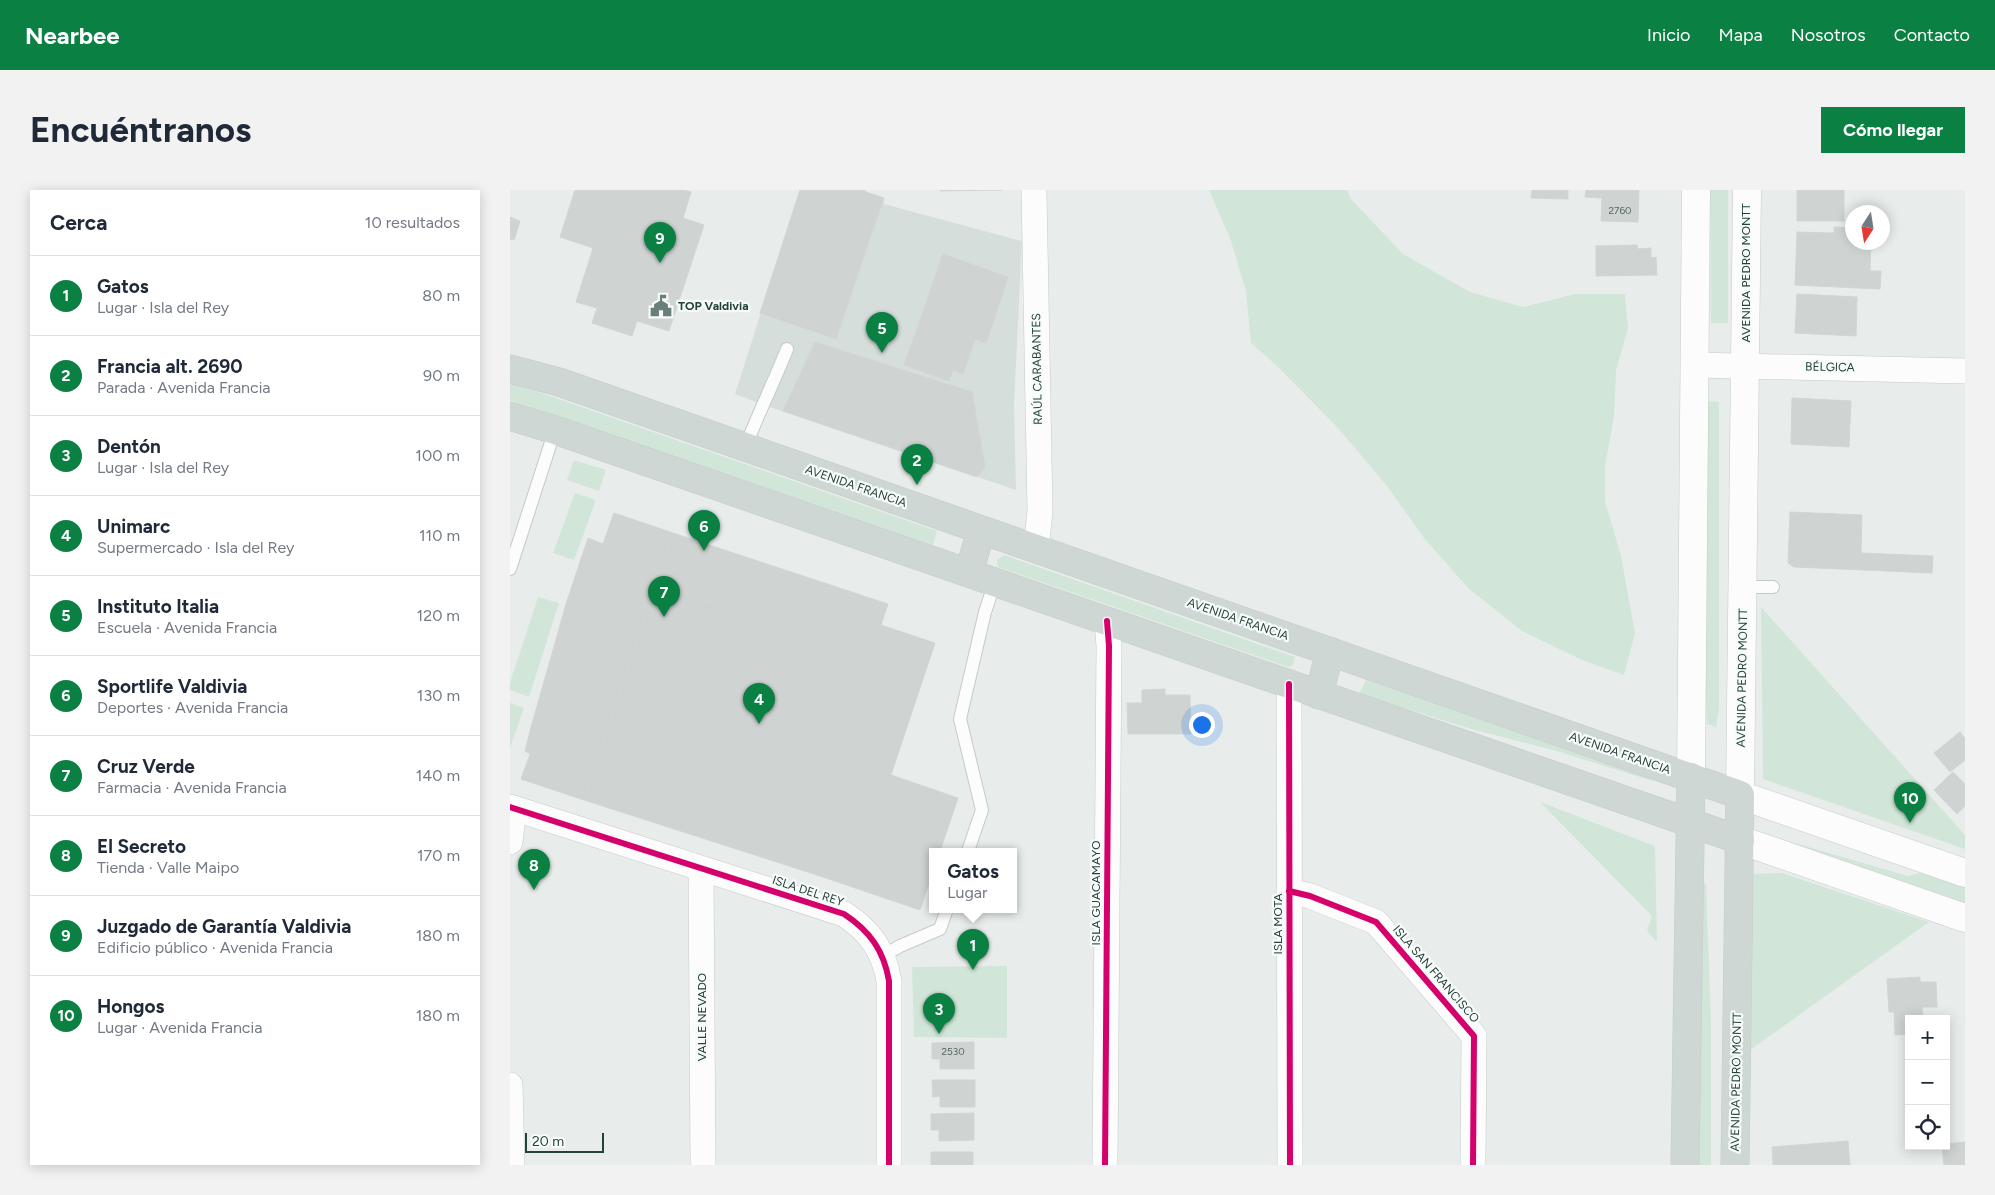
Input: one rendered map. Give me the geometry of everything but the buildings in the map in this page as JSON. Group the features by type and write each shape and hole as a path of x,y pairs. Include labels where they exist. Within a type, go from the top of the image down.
{"main road":[{"path":"1685,1165 1691,777 1696,190"},
{"name":"AVENIDA PEDRO MONTT","path":"1735,1165 1744,587 1747,190"},
{"name":"AVENIDA FRANCIA","path":"510,368 559,382 1965,873"},
{"path":"510,416 1965,918"},
{"path":"969,573 981,530"},
{"path":"1319,695 1330,651"}],"street":[{"name":"RAÚL CARABANTES","path":"1034,190 1040,512 1036,549"},
{"name":"BÉLGICA","path":"1694,365 1965,371"},
{"name":"ISLA GUACAMAYO","path":"1105,1165 1109,646 1107,621"},
{"name":"ISLA MOTA","path":"1289,684 1290,1165"},
{"path":"510,842 512,808"},
{"name":"ISLA DEL REY","path":"512,808 844,914 868,932 883,956 889,981 890,1165"},
{"name":"VALLE NEVADO","path":"701,869 703,1165"},
{"name":"ISLA SAN FRANCISCO","path":"1289,891 1310,896 1376,922 1474,1036 1473,1165"},
{"path":"510,1085 512,1165"}],"lane":[{"path":"745,448 787,349"},
{"path":"510,569 555,430"},
{"path":"969,848 982,810 960,720 985,612 994,582"},
{"path":"1744,587 1773,588"},
{"path":"883,956 900,946 940,929 946,913"}],"shaded area":[{"path":"800,190 866,190 866,192 884,198 884,204 1022,241 1014,405 1016,490 735,394"}],"green space":[{"path":"1209,190 1347,190 1351,199 1403,254 1470,292 1523,307 1575,294 1625,294 1628,329 1616,370 1614,417 1605,466 1605,501 1621,556 1635,633 1624,675 1582,660 1522,631 1468,588 1424,538 1387,486 1337,427 1277,366 1251,343 1246,291 1230,238"},
{"path":"1710,190 1728,190 1728,323 1711,323"},
{"path":"510,382 937,531 933,545 510,400"},
{"path":"1706,401 1719,402 1719,709 1716,727 1707,724 1701,643"},
{"path":"574,460 606,470 599,491 567,480"},
{"path":"575,493 596,500 574,560 553,553"},
{"path":"1004,555 1295,657 1293,665 1288,667 998,567 997,560"},
{"path":"538,597 559,603 529,697 510,690 510,683"},
{"path":"1761,607 1965,835 1965,849 1763,779"},
{"path":"1366,680 1654,777 1653,781 1553,750 1471,729 1359,694"},
{"path":"510,703 524,708 510,748"},
{"path":"1540,802 1655,846 1657,942 1647,931 1652,916"},
{"path":"1777,838 1908,876 1928,871 1965,887 1965,906 1775,842"},
{"path":"1782,873 1929,922 1746,1053 1753,874"},
{"path":"1702,883 1706,884 1711,1021 1711,1165 1696,1165"},
{"path":"1007,966 1007,1038 914,1037 912,967"}],"cycle path":[{"path":"1105,1165 1109,646 1107,621"},
{"path":"1289,684 1290,1165"},
{"path":"510,807 844,914 861,927 874,943 884,960 889,981 889,1165"},
{"path":"1289,891 1310,896 1376,922 1474,1036 1473,1165"}],"place":[{"name":"Juzgado de Garantía Valdivia","path":"660,263"},
{"name":"TOP Valdivia","path":"661,306"},
{"name":"Instituto Italia","path":"882,353"},
{"name":"Francia alt. 2690","path":"917,485"},
{"name":"Sportlife Valdivia","path":"704,551"},
{"name":"Cruz Verde","path":"664,617"},
{"name":"Unimarc","path":"759,724"},
{"name":"Hongos","path":"1910,823"},
{"name":"El Secreto","path":"534,890"},
{"name":"Gatos","path":"973,970"},
{"name":"Dentón","path":"939,1034"}]}
